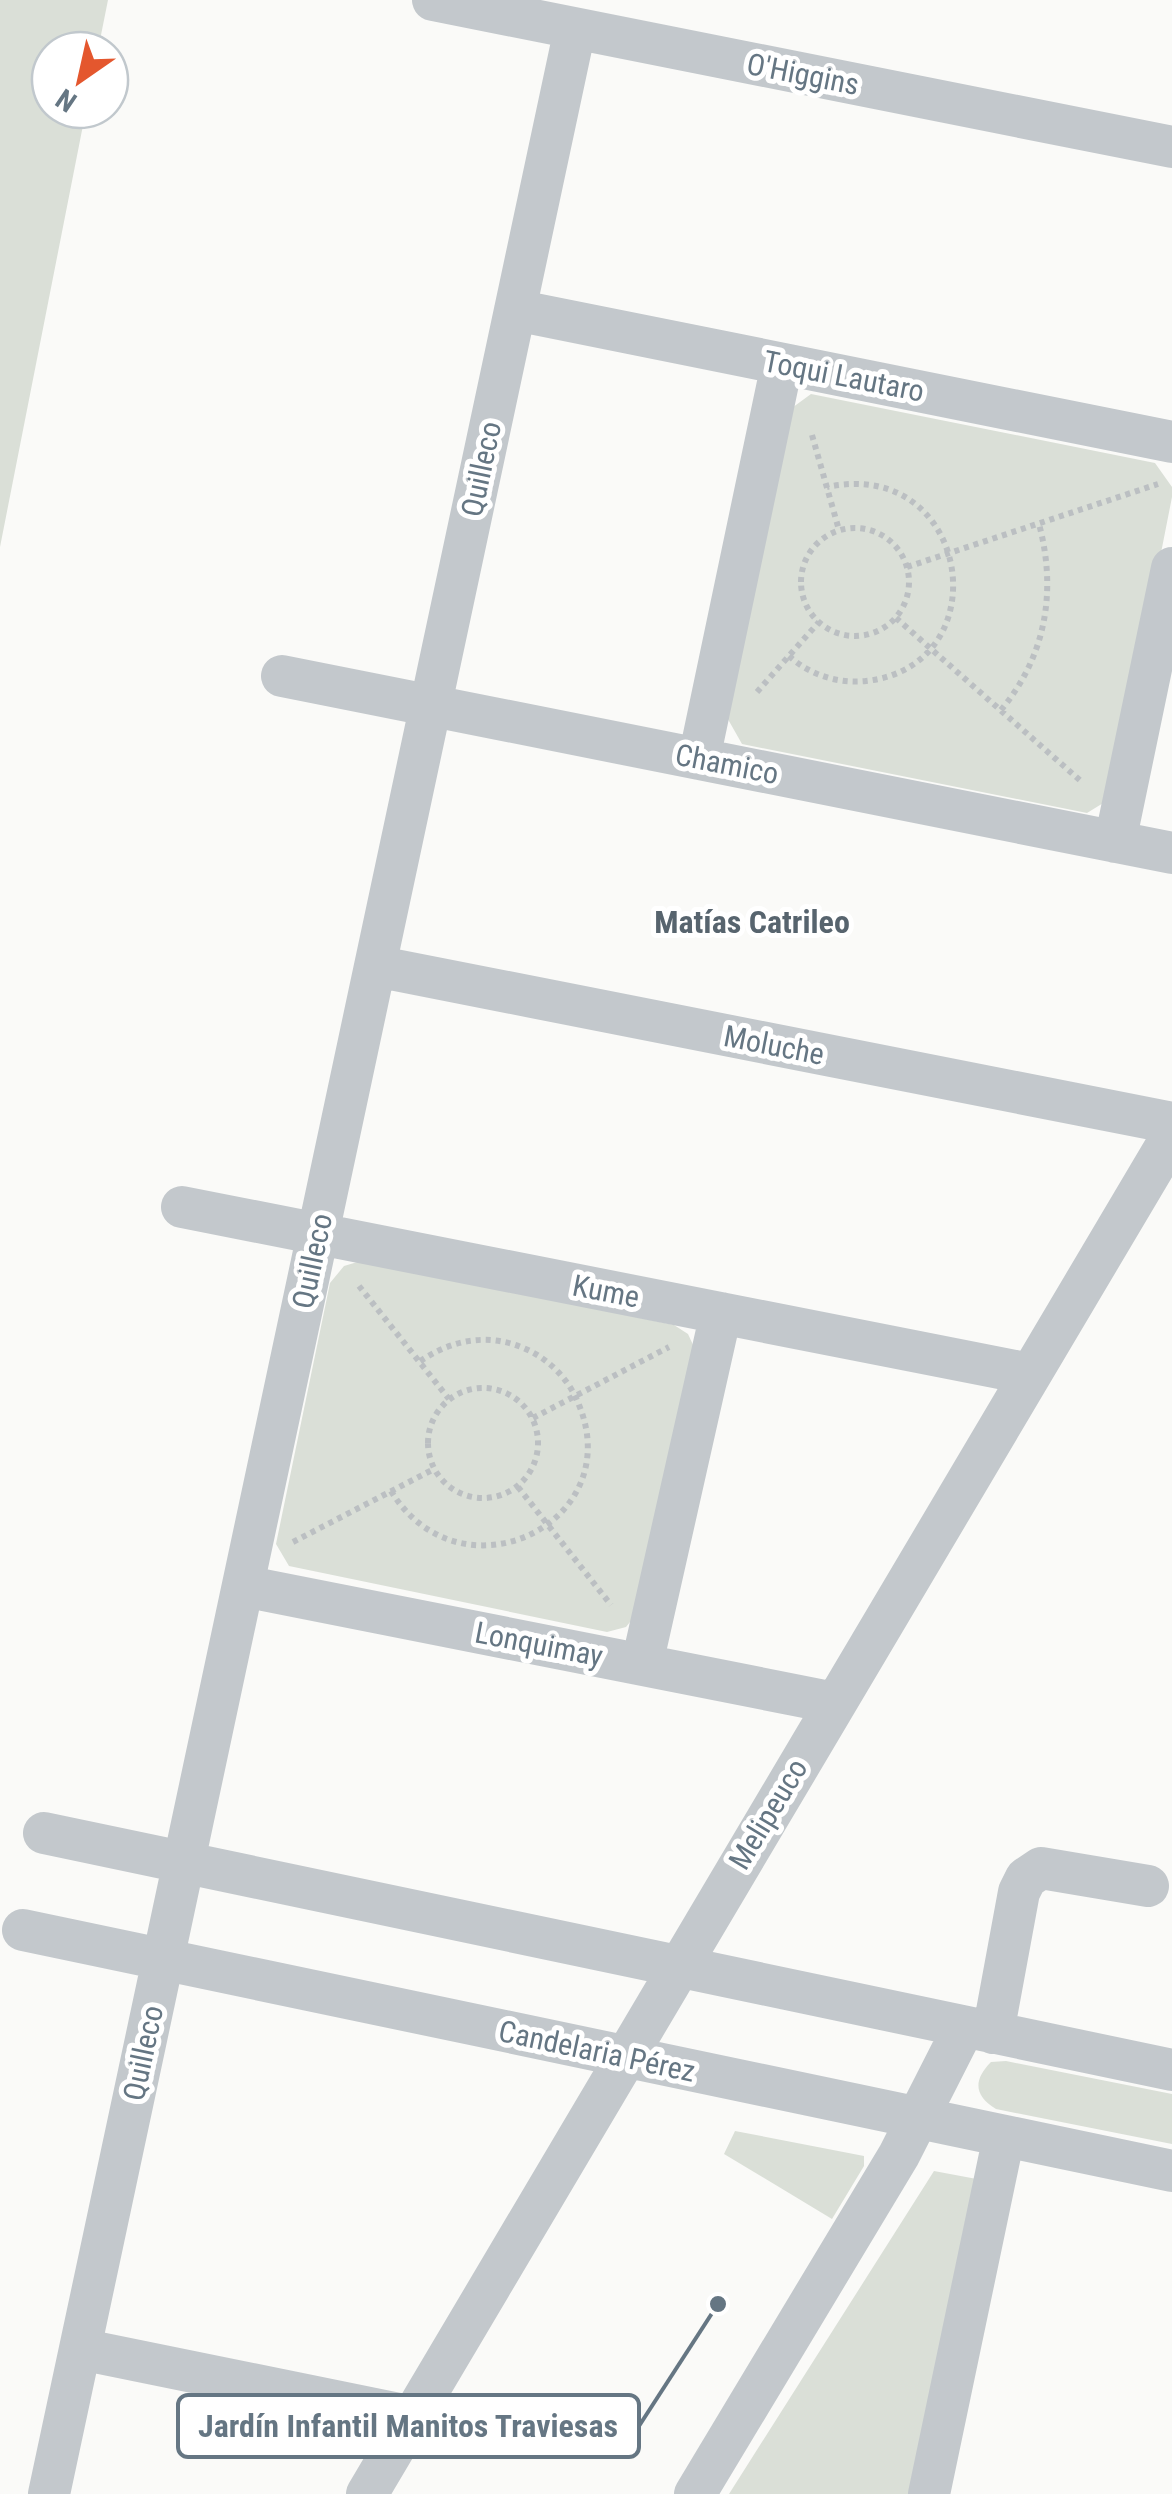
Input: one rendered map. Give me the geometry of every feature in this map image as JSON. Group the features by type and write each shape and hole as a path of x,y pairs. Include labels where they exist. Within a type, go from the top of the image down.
{"street":[{"name":"O'Higgins","path":"433,0 1172,148"},
{"name":"Quilleco","path":"49,2494 575,29"},
{"name":"Toqui Lautaro","path":"515,310 1172,442"},
{"path":"699,759 787,365"},
{"path":"1118,829 1172,568"},
{"name":"Chamico","path":"282,676 699,759 1118,829 1172,853"},
{"name":"Moluche","path":"375,966 1172,1124"},
{"name":"Melipeuco","path":"367,2494 1172,1136"},
{"name":"Kume","path":"182,1207 720,1317 1030,1374"},
{"path":"644,1657 720,1317"},
{"name":"Lonquimay","path":"245,1576 644,1657 835,1703"},
{"path":"44,1833 1172,2070"},
{"path":"694,2494 918,2118 978,2030 1026,1878 1042,1868 1148,1886"},
{"name":"Candelaria Pérez","path":"23,1930 1172,2171"},
{"path":"929,2494 1004,2136"},
{"path":"80,2349 414,2417"}],"path":[{"path":"787,365 839,530"},
{"path":"907,567 1172,480"},
{"path":"788,656 819,675 855,682 902,670 930,648 953,603 950,553 938,527 908,498 868,484 827,487"},
{"path":"1000,710 1026,674 1045,622 1048,578 1039,524"},
{"path":"839,530 878,532 896,546 907,567 909,594 896,618 878,632 854,637 824,627 808,609 801,586 804,562 818,542 839,530"},
{"path":"896,618 1000,710 1118,829"},
{"path":"318,1234 449,1399"},
{"path":"532,1418 720,1317"},
{"path":"391,1492 420,1526 462,1545 507,1545 548,1525 570,1502 583,1474 587,1442 575,1396 543,1358 497,1340 464,1341 419,1362"},
{"path":"491,1388 516,1398 532,1418 538,1434 537,1459 518,1487 496,1497 472,1498 450,1487 434,1469 428,1444 430,1428 449,1399 464,1390 491,1388"},
{"path":"245,1576 434,1469"},
{"path":"518,1487 644,1657"}],"shaded area":[{"path":"0,0 108,0 102,30 30,30 30,130 82,130 0,547"},
{"path":"811,394 1155,463 1172,487 1172,497 1113,797 1087,813 742,744 725,714 785,413"},
{"path":"364,1260 674,1325 688,1334 694,1347 638,1612 626,1627 607,1632 289,1566 276,1544 330,1283 344,1266"},
{"path":"1006,2061 1172,2094 1172,2144 996,2109 983,2099 979,2081 991,2062"},
{"path":"735,2131 864,2156 864,2166 832,2219 724,2154"},
{"path":"934,2171 982,2180 916,2494 729,2494"}],"place":[{"name":"Jardín Infantil Manitos Traviesas","path":"718,2304"}],"district":[{"name":"Matías Catrileo","path":"752,922"}]}
